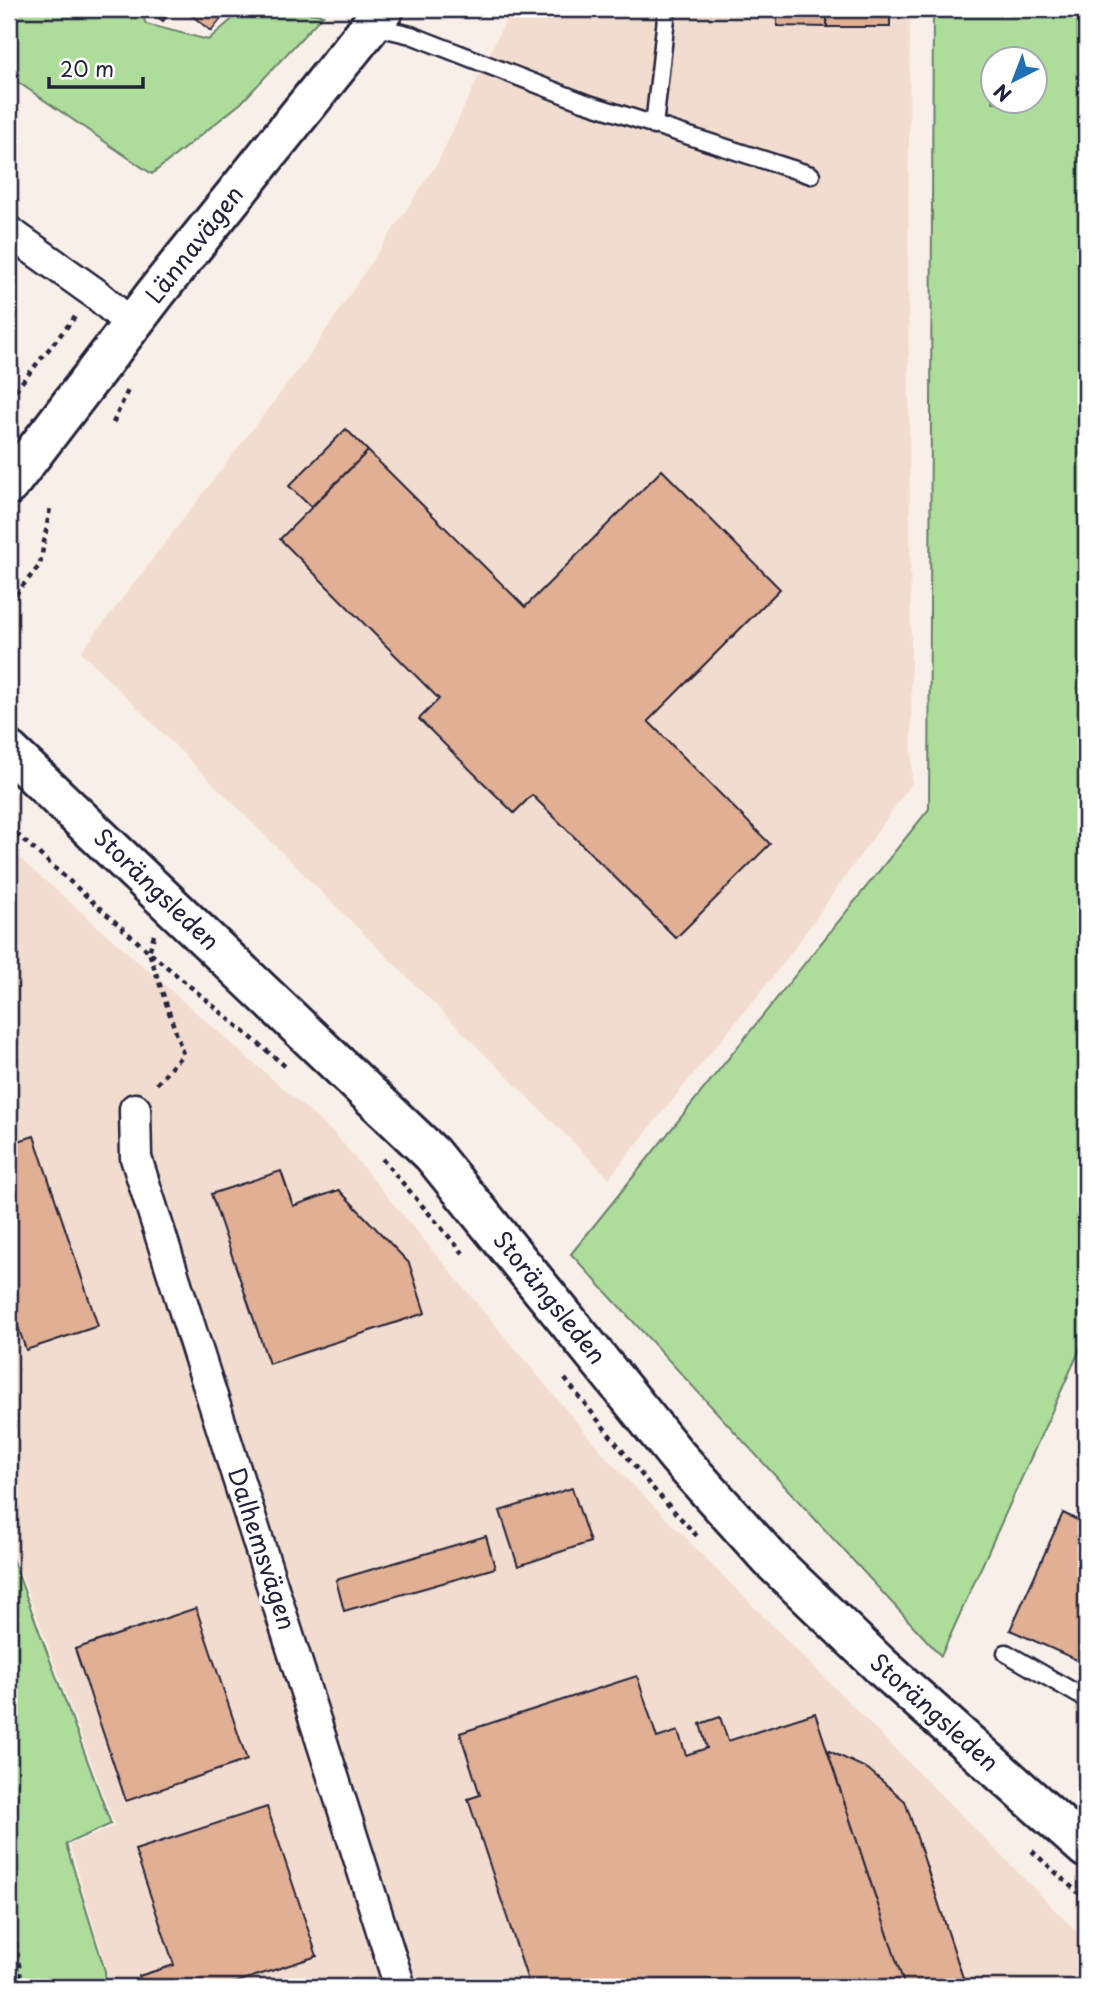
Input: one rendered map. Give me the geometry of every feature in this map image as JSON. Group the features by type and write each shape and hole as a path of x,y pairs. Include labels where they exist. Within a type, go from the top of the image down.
{"main road":[{"name":"Lännavägen","path":"9,485 132,325 377,17"},
{"name":"Storängsleden","path":"9,751 432,1154 677,1456 770,1559 881,1666 1086,1847"}],"street":[{"path":"9,232 96,295 132,325"},
{"name":"Dalhemsvägen","path":"135,1109 136,1158 400,1987"}],"lane":[{"path":"654,126 667,9"},
{"path":"377,17 411,35 654,126 811,175"},
{"path":"1006,1653 1086,1699"}],"path":[{"path":"9,398 96,295"},
{"path":"9,602 40,565 50,508"},
{"path":"9,827 149,952 295,1074"},
{"path":"135,1109 183,1054 149,952 154,934"},
{"path":"374,1149 472,1263"},
{"path":"557,1368 649,1484 704,1542"},
{"path":"1083,1425 1086,1419"},
{"path":"1027,1847 1086,1900"},
{"path":"9,1893 22,1987"}],"shaded area":[{"path":"511,9 910,9 908,267 912,783 783,964 609,1178 81,652 311,353 438,162"},
{"path":"9,849 335,1134 610,1462 1086,1941 1086,1987 109,1987 107,1971 70,1845 115,1826 9,1541"}],"green space":[{"path":"9,9 140,9 146,24 208,40 244,9 280,9 323,15 241,103 152,174 9,76"},
{"path":"933,9 1086,9 1086,1336 941,1656 571,1254 929,809"},
{"path":"9,1550 111,1824 66,1844 105,1971 106,1987 9,1987"}],"building":[{"path":"173,9 163,21 150,11"},
{"path":"184,9 229,9 211,31"},
{"path":"777,9 827,9 827,27 777,26"},
{"path":"827,9 890,9 890,27 827,27"},
{"path":"346,429 368,451 311,507 289,486"},
{"path":"368,451 525,607 662,470 780,589 648,721 770,844 676,938 532,795 514,813 419,719 439,699 280,539"},
{"path":"9,1124 15,1142 34,1136 98,1326 26,1350 9,1300"},
{"path":"281,1171 293,1206 339,1190 409,1263 425,1313 269,1364 211,1194"},
{"path":"1086,1446 1086,1469 1078,1465"},
{"path":"572,1488 590,1542 518,1566 500,1511"},
{"path":"1063,1513 1086,1524 1086,1664 1010,1630"},
{"path":"486,1536 495,1568 344,1611 336,1580"},
{"path":"196,1608 247,1760 126,1801 75,1649"},
{"path":"637,1676 657,1738 678,1731 686,1755 707,1748 700,1724 720,1717 728,1741 815,1713 905,1987 530,1987 468,1799 480,1795 460,1733"},
{"path":"827,1750 868,1769 905,1801 966,1987 905,1987"},
{"path":"267,1807 317,1956 222,1987 143,1987 139,1976 174,1965 135,1850"}]}
